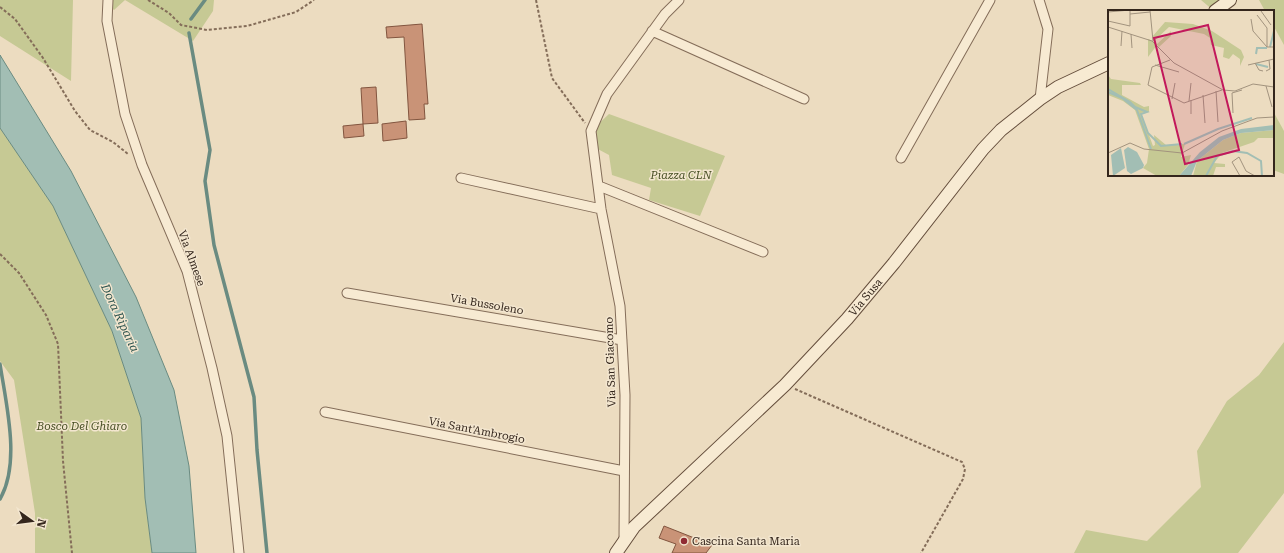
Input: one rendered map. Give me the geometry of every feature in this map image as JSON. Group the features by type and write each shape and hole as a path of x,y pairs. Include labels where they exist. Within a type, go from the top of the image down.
{"main road":[{"path":"1216,10 1230,0"},
{"name":"Via Susa","path":"616,553 624,540 651,510 785,385 875,286 983,149 1001,130 1040,98 1108,63"}],"street":[{"name":"Via Almese","path":"108,0 107,21 125,114 142,165 187,271 212,368 228,436 239,553"},
{"path":"591,131 607,94 665,14 679,0"},
{"path":"901,158 990,0"},
{"path":"1039,0 1048,29 1040,98"},
{"path":"652,31 804,99"},
{"name":"Via San Giacomo","path":"591,131 601,209 620,306 625,395 624,540"},
{"path":"461,178 601,209"},
{"path":"599,186 763,252"},
{"name":"Via Bussoleno","path":"347,292 622,340"},
{"name":"Via Sant'Ambrogio","path":"325,412 624,471"}],"path":[{"path":"148,0 169,13 181,25 207,30 248,26 296,12 314,0"},
{"path":"536,0 552,78 591,131"},
{"path":"0,7 15,19 44,58 75,112 90,130 113,142 142,165"},
{"path":"0,254 19,273 46,315 58,344 64,461 72,553"},
{"path":"785,385 962,462 965,470 963,479 921,553"}],"green space":[{"path":"0,0 73,0 71,81 0,36"},
{"path":"104,0 125,0 114,10"},
{"path":"125,0 214,0 213,11 193,41"},
{"path":"1201,0 1230,0 1215,10 1213,10"},
{"path":"1259,0 1284,0 1284,45 1274,27 1274,10 1264,10"},
{"path":"1274,113 1284,131 1284,174 1274,170"},
{"name":"Piazza CLN","path":"609,114 725,156 700,216 649,200 651,188 612,175 609,155 594,147 591,131"},
{"name":"Bosco Del Ghiaro","path":"0,128 53,206 112,331 141,418 145,498 152,553 35,553 35,513 14,380 0,361"},
{"path":"1284,342 1284,493 1238,553 1074,553 1086,530 1147,541 1201,487 1197,451 1227,401 1259,375"}],"water":[{"name":"Dora Riparia","path":"0,55 71,171 136,297 174,390 189,466 196,553 152,553 145,498 141,418 112,331 53,206 0,128"}],"building":[{"path":"422,24 428,104 424,104 425,119 409,120 404,37 387,38 386,27"},
{"path":"376,87 378,123 363,124 361,88"},
{"path":"406,121 407,138 383,141 382,124"},
{"path":"363,124 364,136 344,138 343,126"},
{"name":"Cascina Santa Maria","path":"664,526 712,545 706,553 672,553 676,544 659,538"}],"waterway":[{"path":"191,19 205,0"},
{"path":"189,33 210,150 205,181 214,245 254,397 257,450 267,553"},
{"path":"0,364 8,415 11,451 10,468 6,485 0,499"}],"place":[{"name":"Cascina Santa Maria","path":"684,541"}]}
